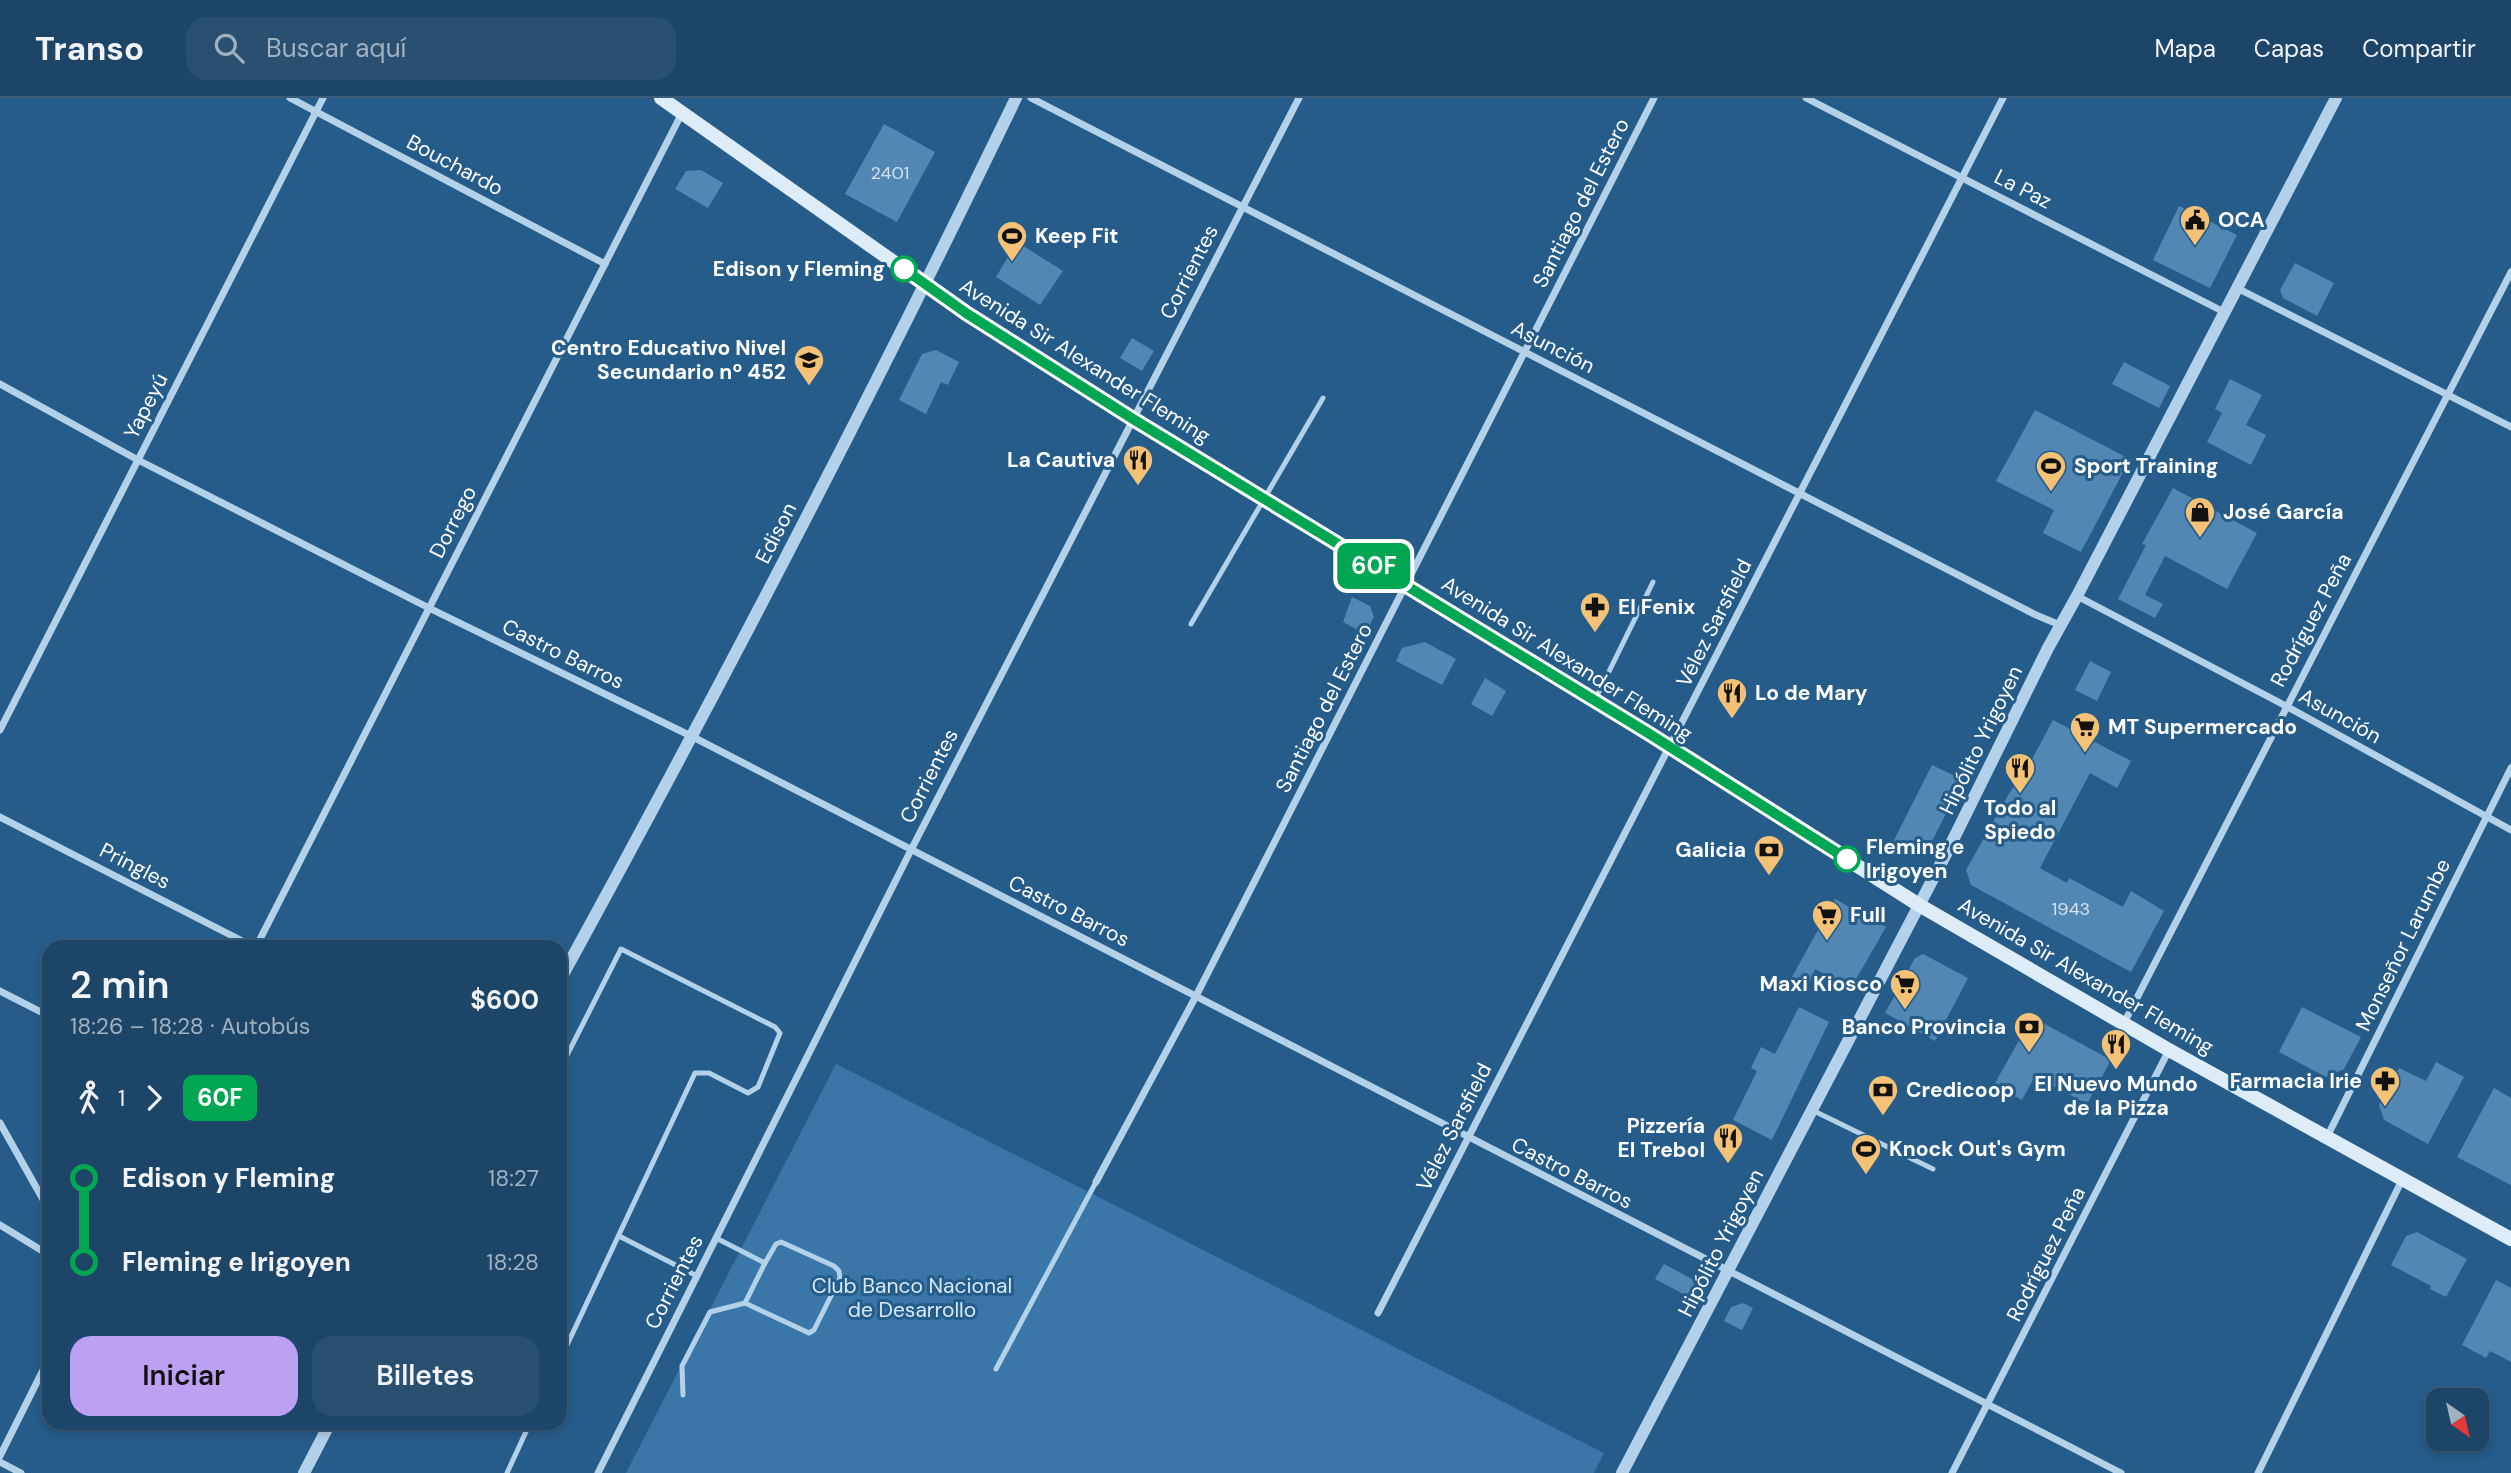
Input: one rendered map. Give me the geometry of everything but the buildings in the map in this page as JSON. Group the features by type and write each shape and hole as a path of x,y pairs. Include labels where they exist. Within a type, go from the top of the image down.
{"main road":[{"name":"Avenida Sir Alexander Fleming","path":"661,98 966,313 1133,419 1595,700 1919,905 2169,1049 2511,1239"}],"street":[{"name":"Bouchardo","path":"290,98 605,264"},
{"name":"Yapeyú","path":"0,730 323,98"},
{"name":"Edison","path":"567,967 693,737 926,284 1016,98"},
{"name":"Asunción","path":"1031,98 2060,625"},
{"name":"Corrientes","path":"598,1473 911,850 1299,98"},
{"name":"Santiago del Estero","path":"1096,1182 1196,996 1654,98"},
{"name":"La Paz","path":"1806,98 2224,312"},
{"name":"Vélez Sarsfield","path":"1378,1313 2003,98"},
{"name":"Hipólito Yrigoyen","path":"1622,1473 2336,98"},
{"name":"Dorrego","path":"259,940 682,113"},
{"name":"Rodríguez Peña","path":"2124,1023 2511,272"},
{"path":"2236,288 2511,427"},
{"name":"Castro Barros","path":"0,384 138,460 429,608 693,737 1468,1139 2121,1473"},
{"name":"Asunción","path":"2077,597 2286,706 2511,830"},
{"name":"Monseñor Larumbe","path":"2327,1138 2511,768"},
{"name":"Pringles","path":"0,817 241,940"},
{"path":"0,991 42,1012"},
{"name":"Rodríguez Peña","path":"1952,1473 2169,1049"},
{"path":"0,1124 42,1198"},
{"path":"2258,1473 2402,1179"},
{"path":"0,1225 42,1251"},
{"path":"0,1456 42,1372"},
{"path":"304,1473 326,1430"},
{"path":"0,1462 20,1473"}],"lane":[{"path":"1191,624 1323,398"},
{"path":"1595,700 1653,582"},
{"path":"567,1055 621,949 779,1029 780,1033 758,1087 748,1093 709,1073 695,1073 567,1345"},
{"path":"1811,1110 1933,1169"},
{"path":"996,1369 1096,1182"},
{"path":"619,1236 697,1276"},
{"path":"716,1238 765,1263"},
{"path":"683,1395 682,1366 710,1312 745,1303 809,1333 814,1330 840,1278 839,1271 834,1266 781,1242 776,1244 745,1303"},
{"path":"507,1473 527,1430"}],"green space":[{"name":"Club Banco Nacional de Desarrollo","path":"836,1064 1604,1453 1594,1473 626,1473"}],"bus line":[{"name":"60F","path":"904,269 966,313 1133,419 1648,733 1847,859"}],"place":[{"name":"OCA","path":"2195,247"},
{"name":"Keep Fit","path":"1012,263"},
{"name":"Edison y Fleming","path":"904,269"},
{"name":"Centro Educativo Nivel Secundario nº 452","path":"809,387"},
{"name":"La Cautiva","path":"1138,487"},
{"name":"Sport Training","path":"2051,493"},
{"name":"José García","path":"2200,539"},
{"name":"El Fenix","path":"1595,634"},
{"name":"Lo de Mary","path":"1732,720"},
{"name":"MT Supermercado","path":"2085,754"},
{"name":"Todo al Spiedo","path":"2020,795"},
{"name":"Fleming e Irigoyen","path":"1847,859"},
{"name":"Galicia","path":"1769,877"},
{"name":"Full","path":"1827,942"},
{"name":"Maxi Kiosco","path":"1905,1011"},
{"name":"Banco Provincia","path":"2029,1054"},
{"name":"El Nuevo Mundo de la Pizza","path":"2116,1071"},
{"name":"Farmacia Irie","path":"2385,1108"},
{"name":"Credicoop","path":"1883,1117"},
{"name":"Pizzería El Trebol","path":"1728,1165"},
{"name":"Knock Out's Gym","path":"1866,1176"}]}
